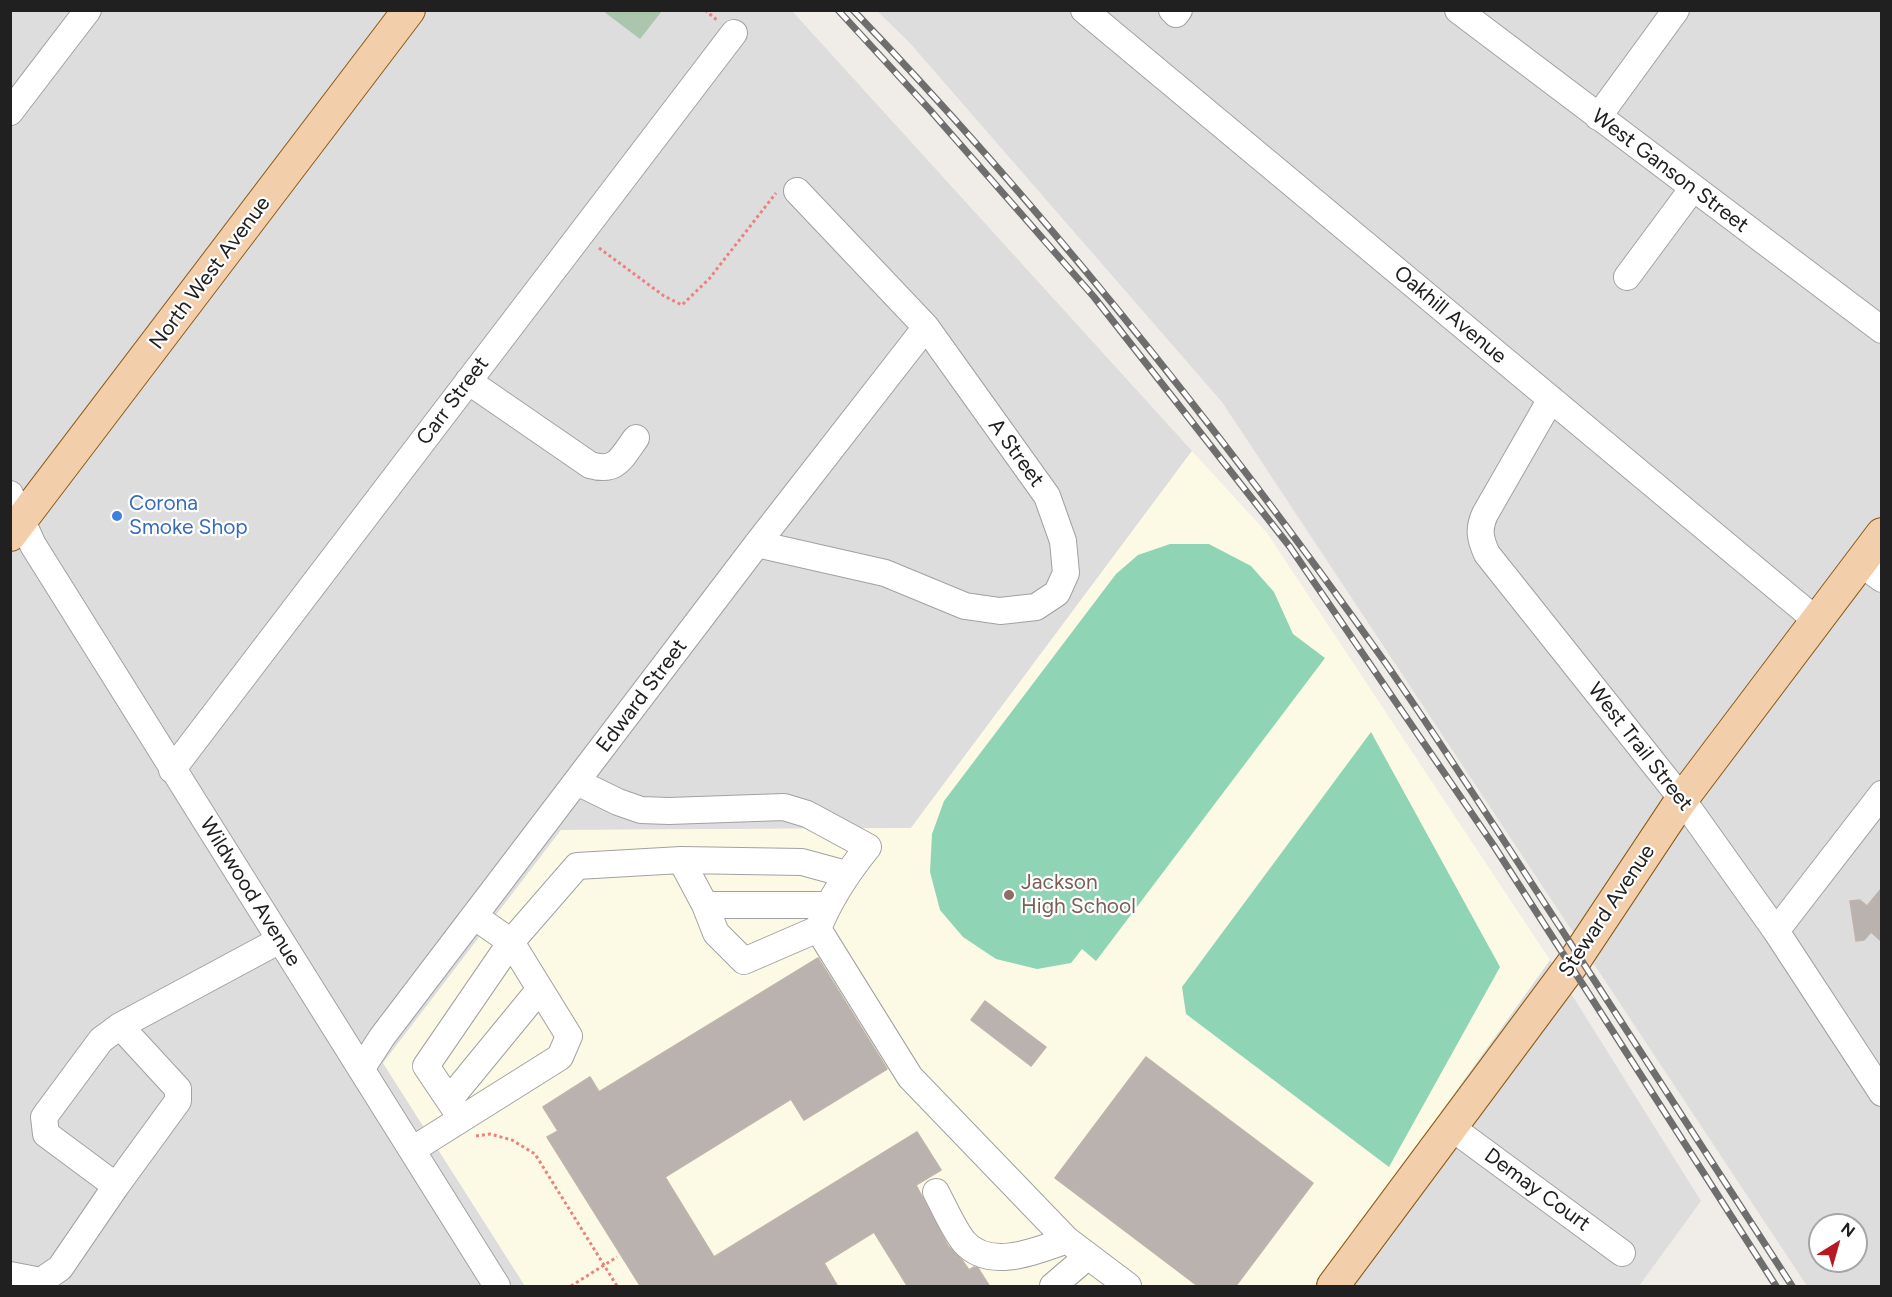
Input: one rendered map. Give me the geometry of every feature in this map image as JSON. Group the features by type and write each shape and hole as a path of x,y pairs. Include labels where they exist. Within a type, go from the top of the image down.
{"main road":[{"name":"North West Avenue","path":"14,517 409,10"},
{"name":"Steward Avenue","path":"1333,1287 1578,956 1682,799 1816,620 1871,571 1881,534"}],"street":[{"path":"10,112 88,10"},
{"name":"Oakhill Avenue","path":"1084,10 1816,620"},
{"path":"1172,10 1176,14 1179,10"},
{"name":"West Ganson Street","path":"1458,10 1881,330"},
{"path":"1598,117 1676,10"},
{"name":"Carr Street","path":"172,770 734,33"},
{"path":"1627,277 1693,188"},
{"name":"A Street","path":"757,544 885,573 965,606 1000,611 1036,607 1056,593 1066,573 1064,541 1047,496 926,327 797,191"},
{"name":"Edward Street","path":"362,1068 382,1037 757,544 926,327"},
{"path":"468,381 590,465 603,469 614,466 636,438"},
{"name":"West Trail Street","path":"1551,399 1485,514 1480,525 1480,540 1487,554 1682,799 1776,931 1881,1093"},
{"name":"Wildwood Avenue","path":"14,517 362,1068 497,1287"},
{"path":"577,782 618,802 641,810 784,807 807,814 868,847 846,874 827,905 818,929 744,961 716,933 705,905 681,860"},
{"path":"1776,931 1881,794"},
{"path":"461,1118 426,1066 511,942 577,866 681,860 802,862 846,874"},
{"path":"705,905 827,905"},
{"path":"412,1150 560,1057 569,1036 511,942 474,916"},
{"path":"818,929 910,1077 1067,1240 1128,1287"},
{"path":"116,1186 46,1134 44,1117 101,1040 120,1026 280,940"},
{"path":"461,1118 540,989"},
{"path":"10,1275 41,1281 60,1268 178,1101 178,1089 120,1026"},
{"name":"Demay Court","path":"1452,1128 1622,1253"},
{"path":"936,1192 963,1241 977,1253 998,1257 1037,1250 1067,1240"},
{"path":"1053,1287 1088,1257"}],"path":[{"path":"599,248 663,296 682,305 709,279 781,186 797,191"},
{"path":"461,1118 490,1134 512,1140 534,1154 617,1287"},
{"path":"571,1287 617,1257"}],"shaded area":[{"path":"10,11 792,11 1192,451 911,828 561,830 383,1063 525,1286 11,1286"},
{"path":"877,11 1881,11 1881,1286 1807,1286 1222,402 909,42"},
{"name":"Jackson High School","path":"1192,451 1267,533 1550,960 1316,1286 525,1286 383,1063 561,830 911,828"},
{"path":"1550,960 1701,1201 1639,1286 1316,1286"}],"green space":[{"path":"603,11 662,11 640,39"},
{"path":"1170,544 1209,544 1251,566 1274,592 1293,634 1325,658 1096,961 1082,949 1071,963 1037,969 996,959 963,937 940,910 930,872 932,834 944,801 1116,574 1138,555"},
{"path":"1371,732 1500,967 1389,1167 1186,1014 1182,987"}],"building":[{"path":"1881,889 1881,941 1871,932 1864,940 1856,941 1850,901 1860,900 1867,906"},
{"path":"818,958 887,1069 804,1120 791,1099 665,1177 714,1257 917,1132 941,1170 916,1185 948,1246 969,1270 974,1267 978,1268 990,1287 908,1287 874,1232 824,1263 838,1287 641,1287 547,1137 558,1131 543,1107 590,1077 599,1092"},
{"path":"985,1001 1046,1047 1031,1066 971,1020"},
{"path":"1146,1057 1313,1183 1235,1287 1199,1287 1055,1178"}],"railway":[{"path":"838,10 930,110 1094,297 1290,547 1494,846 1776,1286"},
{"path":"853,10 926,87 1065,246 1198,410 1325,579 1456,767 1792,1286"}],"place":[{"name":"Corona Smoke Shop","path":"117,516"},
{"name":"Jackson High School","path":"1009,895"}]}
